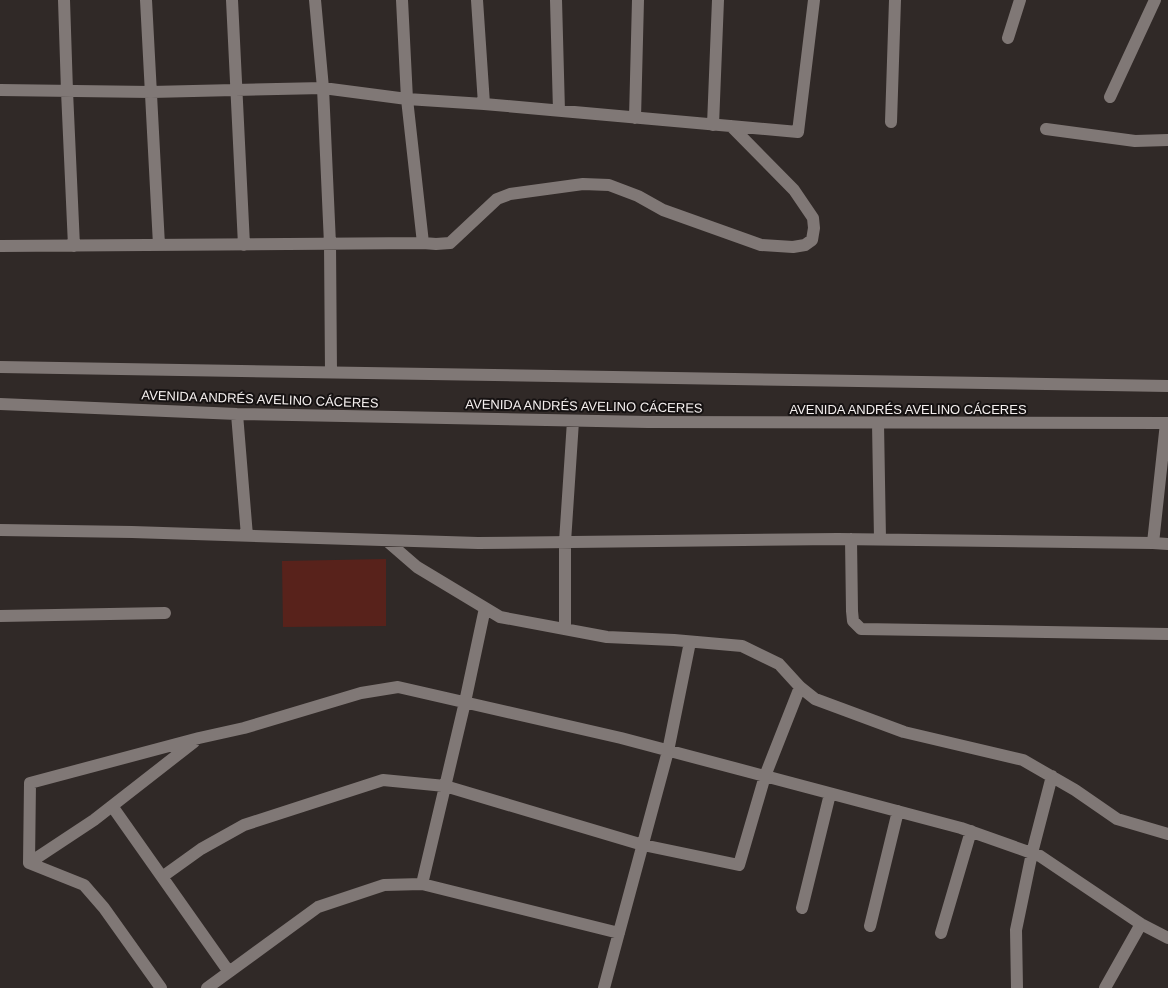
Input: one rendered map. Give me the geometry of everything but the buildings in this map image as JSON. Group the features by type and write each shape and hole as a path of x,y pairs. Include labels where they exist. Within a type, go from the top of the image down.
{"street":[{"path":"64,0 74,246"},
{"path":"146,0 159,245"},
{"path":"232,0 244,245"},
{"path":"315,0 323,88 330,244 331,372"},
{"path":"402,0 407,99 423,243"},
{"path":"477,0 484,104"},
{"path":"556,0 559,111"},
{"path":"635,118 638,0"},
{"path":"713,125 718,0"},
{"path":"0,90 151,92 323,88 407,99 484,104 798,132 814,0"},
{"path":"891,122 895,0"},
{"path":"1008,38 1020,0"},
{"path":"1110,98 1155,0"},
{"path":"0,246 450,243 497,199 510,194 583,184 609,184 638,196 663,210 761,245 794,247 806,245 812,240 814,228 813,218 794,190 731,126"},
{"path":"1046,129 1135,141 1168,140"},
{"name":"AVENIDA ANDRÉS AVELINO CÁCERES","path":"0,367 1168,386"},
{"name":"AVENIDA ANDRÉS AVELINO CÁCERES","path":"0,404 236,414 573,421 1167,423"},
{"path":"236,414 247,536"},
{"path":"565,629 565,542 573,421"},
{"path":"878,423 880,539"},
{"path":"1153,543 1167,423"},
{"path":"0,530 132,532 478,543 880,539 1168,544"},
{"path":"852,539 853,621 861,628 1168,634"},
{"path":"387,541 417,567 500,617 607,637 742,646 779,664 800,687 815,699 904,732 1023,760 1075,790 1117,819 1168,834"},
{"path":"422,884 465,702 485,608"},
{"path":"0,616 165,613"},
{"path":"604,988 668,751 690,642"},
{"path":"29,863 30,783 199,738 244,728 361,693 398,687 621,738 971,832 1040,856 1141,924 1168,938"},
{"path":"162,877 201,849 244,825 384,780 445,786 643,845 739,865 765,776 800,687"},
{"path":"29,863 94,820 199,738"},
{"path":"1017,988 1016,930 1032,853 1052,776"},
{"path":"802,908 830,794"},
{"path":"112,806 229,972"},
{"path":"870,926 898,812"},
{"path":"941,933 971,832"},
{"path":"29,863 84,885 104,908 161,988"},
{"path":"207,988 318,907 384,885 422,884 619,933"},
{"path":"1105,988 1141,924"}],"shaded area":[{"path":"386,559 386,626 283,627 282,561"}]}
